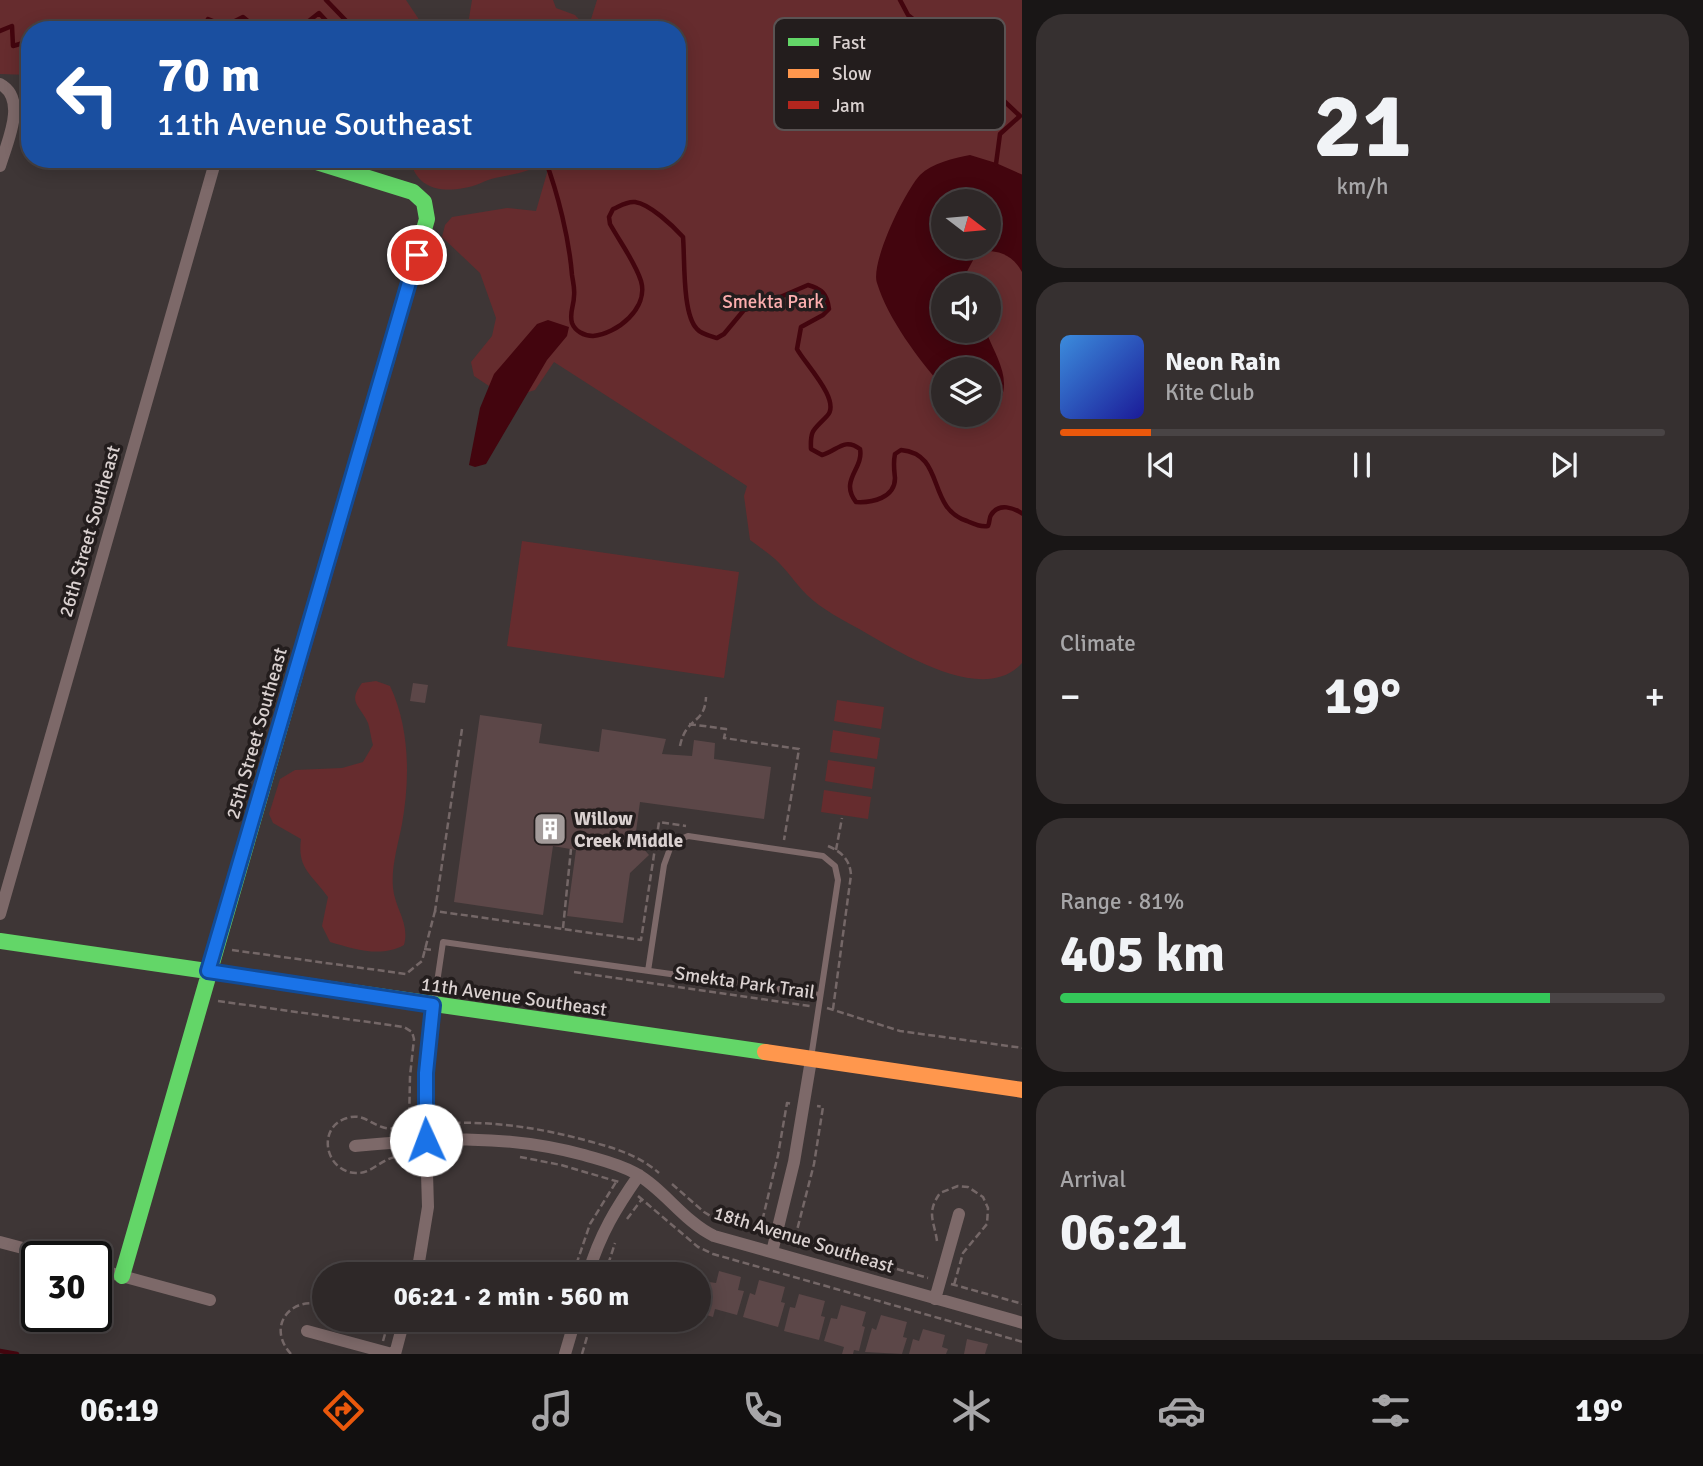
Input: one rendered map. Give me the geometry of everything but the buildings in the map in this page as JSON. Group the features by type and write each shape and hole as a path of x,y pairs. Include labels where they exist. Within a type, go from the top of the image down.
{"street":[{"path":"0,166 15,109 14,99 5,88"},
{"name":"26th Street Southeast","path":"0,914 213,168"},
{"name":"25th Street Southeast","path":"122,1276 208,971 425,229 427,209 420,197 405,188 337,168"},
{"name":"11th Avenue Southeast","path":"0,941 1022,1090"},
{"path":"419,1262 428,1207 426,1073 433,1005"},
{"path":"772,1252 794,1162 811,1060"},
{"name":"18th Avenue Southeast","path":"355,1146 426,1140 491,1139 531,1143 598,1159 639,1175 702,1230 714,1236 1022,1323"},
{"path":"592,1262 612,1213 639,1175"},
{"path":"935,1298 959,1214"},
{"path":"0,1242 21,1248"},
{"path":"112,1273 210,1300"},
{"path":"307,1331 393,1354 400,1332"},
{"path":"565,1354 571,1332"}],"lane":[{"path":"648,971 664,865 672,844 688,836 823,856 830,860 837,872 837,892 811,1060"},
{"path":"433,1005 443,942 820,995"}],"path":[{"path":"680,746 683,732 703,713 706,697"},
{"path":"689,724 726,729 724,738 799,749 784,840"},
{"path":"215,947 406,974 422,961 435,911 462,729"},
{"path":"833,1009 851,884 851,867 844,855 836,850 842,818"},
{"path":"435,911 641,940 659,822"},
{"path":"563,928 571,849"},
{"name":"Smekta Park Trail","path":"571,971 833,1009 900,1031 1022,1048"},
{"path":"201,999 404,1027 412,1031 414,1039 409,1127"},
{"path":"627,1152 647,1163 712,1217 725,1223 760,1230 787,1103 823,1107 814,1164 795,1240 928,1278"},
{"path":"412,1155 413,1174"},
{"path":"513,1156 561,1165 616,1181 590,1224 577,1262"},
{"path":"625,1222 642,1199"},
{"path":"609,1262 618,1236"},
{"path":"785,1275 1022,1342"},
{"path":"954,1285 1022,1304"},
{"path":"290,1354 280,1336 284,1317 297,1305 312,1304"},
{"path":"383,1338 385,1332"},
{"path":"582,1354 588,1332"}],"green space":[{"path":"0,0 406,0 419,21 21,21 21,75 0,74"},
{"name":"Smekta Park","path":"472,0 553,0 556,8 575,15 581,21 468,21"},
{"name":"Smekta Park","path":"597,0 1022,0 1022,663 1006,675 986,679 964,677 919,661 826,610 807,595 775,559 750,540 744,496 747,486 554,362 535,390 522,394 492,388 474,376 471,362 492,336 496,318 480,273 442,237 445,225 452,217 507,208 536,211 548,168 686,168 686,21 590,21"},
{"path":"413,168 532,168 468,187 445,190 430,186 417,176"},
{"path":"522,541 739,572 724,678 507,646"},
{"path":"376,681 390,686 397,702 407,754 405,807 393,880 394,896 404,923 404,945 377,952 330,942 322,926 328,897 304,864 300,849 301,839 273,823 269,814 280,779 295,770 342,768 363,762 373,745 368,723 356,704 355,695 362,683"},
{"path":"837,700 884,707 881,729 834,721"},
{"path":"833,730 880,738 877,759 830,752"},
{"path":"828,760 875,767 872,789 825,781"},
{"path":"824,790 871,797 868,819 821,812"}],"shaded area":[{"path":"970,155 1022,175 1022,272 1014,261 1001,253 1001,189 931,189 931,259 974,259 966,273 931,273 931,343 991,343 997,357 931,357 931,373 896,325 882,297 876,273 884,244 898,211 920,175 931,167"},
{"path":"548,320 569,327 567,336 547,360 486,464 475,467 469,465 480,408 494,374 537,324"},
{"path":"1001,366 1004,383 1001,398"}],"waterway":[{"path":"326,0 346,21"},
{"path":"900,0 912,18"},
{"path":"309,21 319,13 326,21"},
{"path":"235,21 243,17 248,21"},
{"path":"207,21 213,21"},
{"path":"0,31 12,26 13,46 21,44"},
{"path":"1005,102 1020,116 1005,130"},
{"path":"996,164 1000,134 1004,130"},
{"path":"548,168 566,231 574,291 571,319 578,331 593,336 602,334 621,325 636,310 642,291 641,281 610,224 609,217 613,209 624,204 641,204 661,216 683,237 689,311 692,322 703,334 717,338 724,334 744,310 808,285 817,288 825,296 829,309 801,327 797,349 821,382 830,401 827,416 812,433 811,449 822,455 849,444 860,449 859,463 850,487 856,502 875,500 887,495 894,485 895,454 901,450 915,454 925,461 946,505 954,514 975,524 988,526 991,515 1002,507 1022,514"},
{"path":"0,1351 17,1354"}],"traffic: fast":[{"path":"336,168 413,192 424,202 427,219 385,366"},
{"path":"122,1276 295,675"},
{"path":"0,941 765,1052"}],"traffic: slow":[{"path":"765,1052 1022,1090"}],"traffic: jam":[{"path":"295,675 385,366"}],"place":[{"name":"Willow Creek Middle","path":"550,829"}],"route":[{"path":"417,255 208,971 433,1005 426,1073 426,1140"}]}
